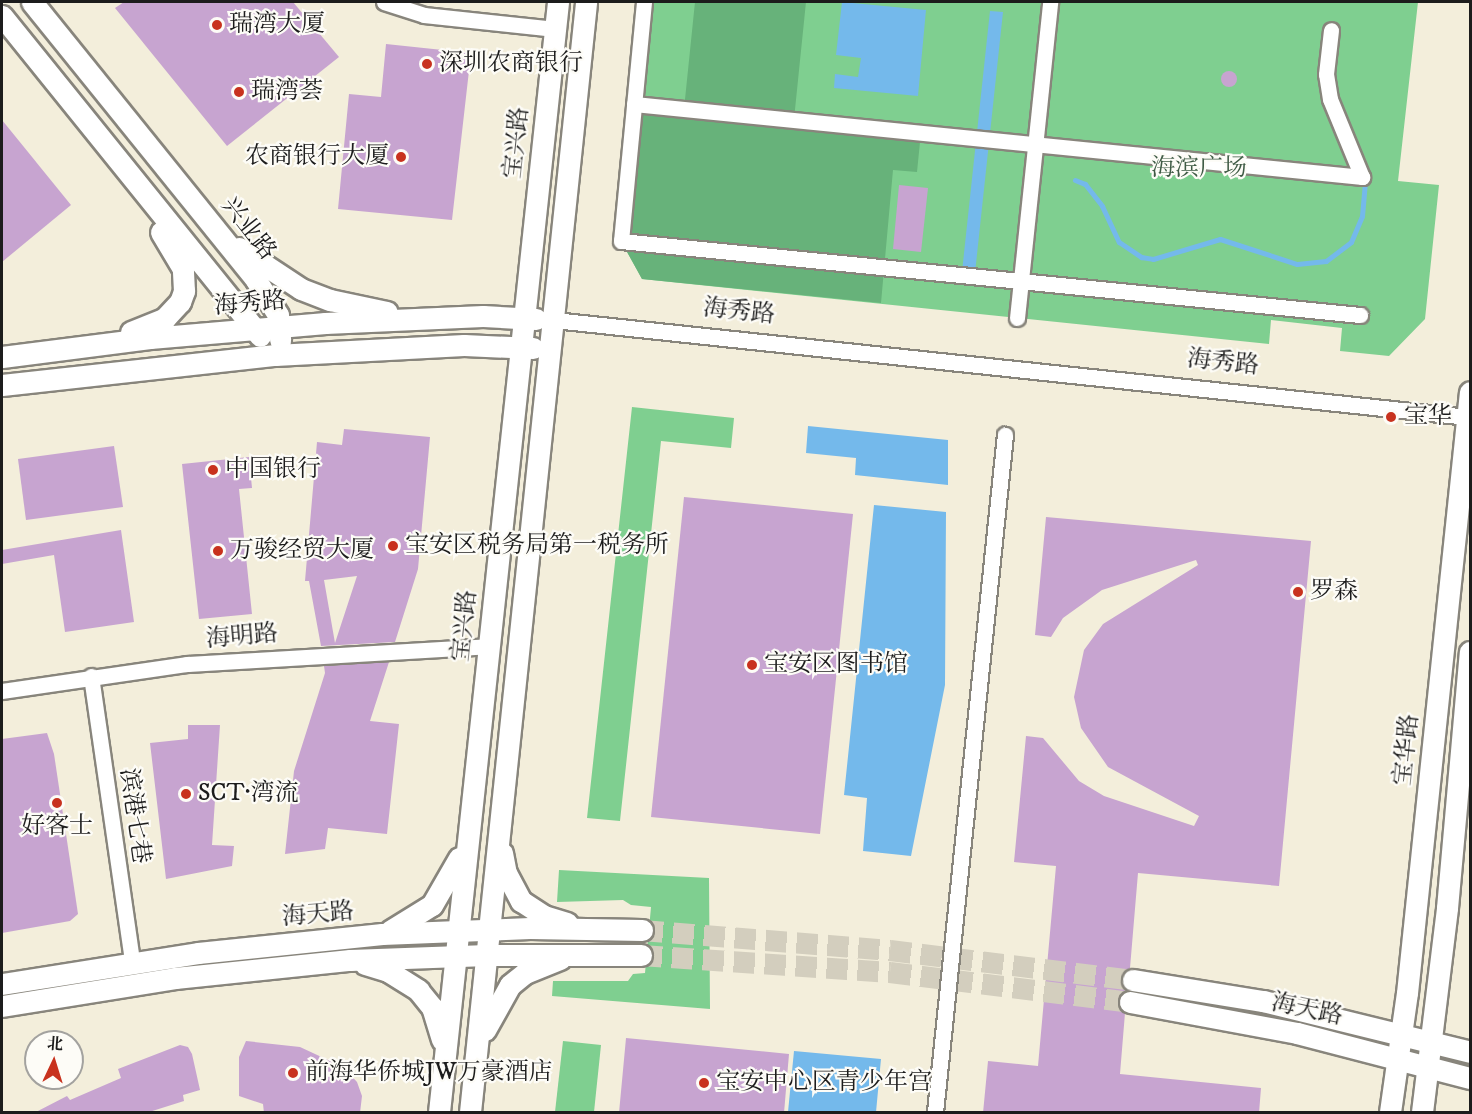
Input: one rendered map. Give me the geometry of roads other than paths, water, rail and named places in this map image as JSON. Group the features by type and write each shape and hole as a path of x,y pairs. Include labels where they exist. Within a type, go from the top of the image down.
{"main road":[{"name":"兴业路","path":"32,2 274,304 281,327"},
{"name":"宝兴路","path":"439,1113 558,2"},
{"path":"470,1113 586,2"},
{"path":"2,16 275,355"},
{"path":"94,345 165,318 174,311 184,291 183,268 140,188"},
{"path":"220,234 308,292 348,305 429,318"},
{"name":"海秀路","path":"2,357 254,328 429,318 554,320"},
{"path":"275,355 281,327"},
{"path":"2,386 275,355 408,346 550,349"},
{"name":"宝华路","path":"1390,1113 1467,446 1470,392"},
{"path":"1422,1113 1467,733 1470,652"},
{"path":"382,934 407,923 438,899 468,838"},
{"path":"499,839 506,873 521,901 544,916 585,928"},
{"name":"海天路","path":"2,984 132,962 382,934 489,929 642,930"},
{"name":"海天路","path":"2,1006 174,978 350,960 487,954 641,955"},
{"path":"476,1050 492,1013 510,985 547,962 585,954"},
{"path":"350,960 388,971 418,990 432,1006 445,1049"},
{"name":"海天路","path":"1133,980 1263,1000 1470,1052"},
{"name":"海天路","path":"1130,1002 1297,1033 1397,1057 1470,1078"}],"street":[{"path":"384,2 424,15 555,29"},
{"path":"644,2 621,241 1360,315"},
{"path":"1017,318 1050,2"},
{"path":"634,104 1362,177 1330,99 1326,74 1331,30"},
{"name":"海秀路","path":"554,320 1469,417"},
{"path":"935,1113 1005,435"},
{"name":"海明路","path":"2,691 91,676 241,659 488,646"},
{"name":"滨港七巷","path":"91,676 132,962"}],"water":[{"path":"842,2 926,10 918,96 834,88 835,74 858,77 861,58 836,55"},
{"path":"990,11 1003,12 975,273 962,272"},
{"path":"808,426 948,440 948,485 855,475 856,458 806,453"},
{"path":"874,505 946,512 945,685 911,856 863,851 867,798 844,795"},
{"path":"794,1051 881,1059 876,1112 788,1112"}],"waterway":[{"path":"1075,180 1085,184 1102,206 1119,242 1141,257 1153,259 1220,239 1297,264 1326,261 1351,242 1362,216 1365,184"}],"tunnel":[{"path":"642,930 890,950 1133,980"},
{"path":"641,955 890,972 1130,1002"}],"place":[{"name":"瑞湾大厦","path":"217,25"},
{"name":"深圳农商银行","path":"427,64"},
{"name":"瑞湾荟","path":"239,92"},
{"name":"农商银行大厦","path":"401,157"},
{"name":"宝华","path":"1391,417"},
{"name":"中国银行","path":"213,470"},
{"name":"宝安区税务局第一税务所","path":"393,546"},
{"name":"万骏经贸大厦","path":"218,551"},
{"name":"罗森","path":"1298,592"},
{"name":"宝安区图书馆","path":"752,665"},
{"name":"SCT·湾流","path":"186,794"},
{"name":"好客士","path":"57,803"},
{"name":"前海华侨城JW万豪酒店","path":"293,1073"},
{"name":"宝安中心区青少年宫","path":"704,1083"}],"park label":[{"name":"海滨广场","path":"1199,169"}]}
